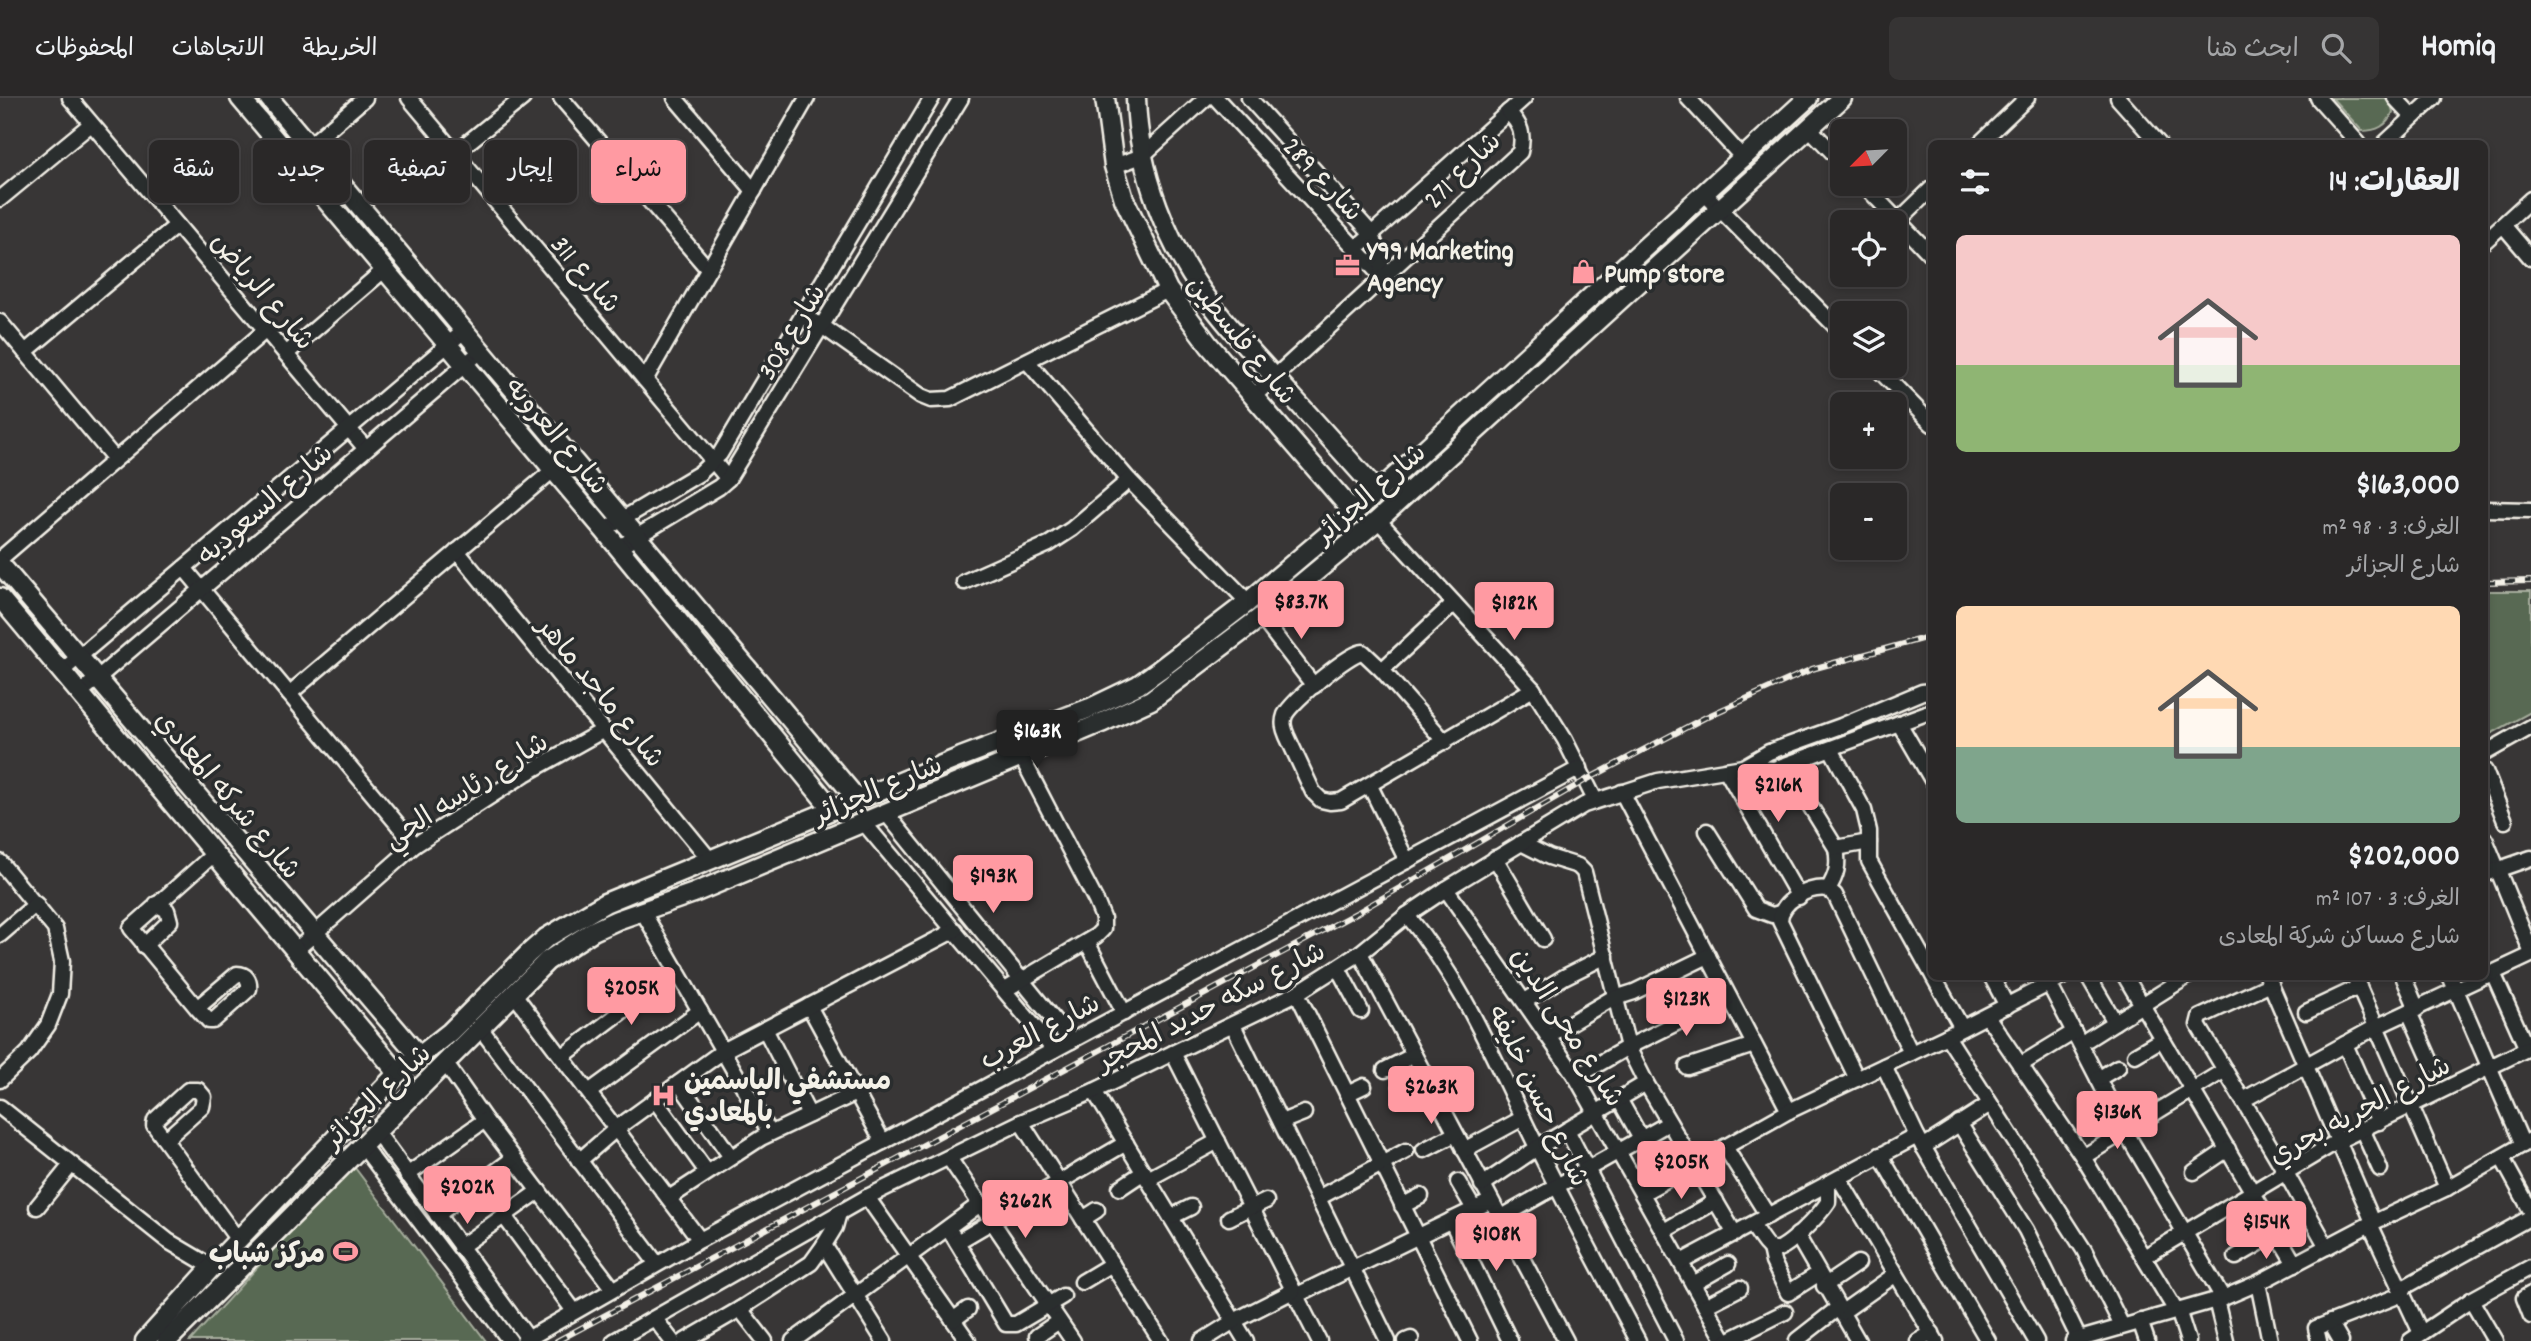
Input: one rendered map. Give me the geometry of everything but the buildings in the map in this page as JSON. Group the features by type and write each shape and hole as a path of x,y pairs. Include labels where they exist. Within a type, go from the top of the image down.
{"street":[{"name":"شارع الرياض","path":"70,98 366,449"},
{"name":"شارع العروبه","path":"240,98 604,530 832,809"},
{"name":"شارع العروبه","path":"269,98 304,140"},
{"path":"316,140 365,98"},
{"name":"شارع 311","path":"409,98 444,140"},
{"path":"470,141 523,98"},
{"path":"561,98 708,270"},
{"path":"675,98 754,191"},
{"path":"645,380 807,98"},
{"name":"شارع 308","path":"618,548 728,480 961,98"},
{"name":"شارع فلسطين","path":"1105,98 1114,166 1124,199 1168,290 1188,321 1354,513"},
{"name":"شارع فلسطين","path":"1136,98 1142,156 1150,187 1183,260 1211,304 1378,492"},
{"path":"1114,166 1142,156 1206,98"},
{"name":"شارع 289","path":"1216,98 1382,277"},
{"name":"شارع 289","path":"1249,98 1372,234 1381,262 1382,277"},
{"name":"شارع 271","path":"1356,248 1524,98"},
{"path":"1688,98 1744,159"},
{"name":"شارع الجزائر","path":"145,1341 398,1073 450,1032 546,938 584,913 856,799 1090,708 1159,670 1248,602 1378,492 1808,98"},
{"name":"شارع الجزائر","path":"167,1341 547,961 593,932 864,823 1151,700 1261,617 1378,520 1842,98"},
{"path":"1983,140 2027,98"},
{"path":"2118,98 2150,140"},
{"path":"2318,98 2355,140"},
{"path":"2395,98 2413,117"},
{"path":"2388,140 2434,98"},
{"path":"931,99 952,113"},
{"name":"شارع 308","path":"604,530 700,472 713,462 726,446 931,99"},
{"name":"شارع 271","path":"1254,396 1520,152 1522,130 1517,120 1508,112"},
{"path":"0,199 91,124"},
{"path":"1810,128 1830,149"},
{"name":"شارع 311","path":"470,171 728,480"},
{"path":"881,183 902,195"},
{"path":"1907,212 1928,192"},
{"path":"1704,194 1830,321"},
{"name":"شارع العروبه","path":"350,195 856,799"},
{"path":"1874,196 1888,210"},
{"path":"2488,238 2531,199"},
{"path":"1141,236 1165,223"},
{"path":"25,352 177,225"},
{"path":"2502,225 2531,258"},
{"path":"1907,231 1928,253"},
{"path":"1655,237 1672,254"},
{"path":"837,258 856,270"},
{"path":"286,354 384,270"},
{"path":"803,316 822,326 921,396 931,400 950,398 1168,290"},
{"path":"0,322 116,459"},
{"path":"1557,327 1573,345"},
{"path":"0,559 266,330"},
{"name":"شارع السعوديه","path":"62,671 464,331"},
{"name":"شارع السعوديه","path":"80,693 481,351"},
{"path":"1027,361 1129,480 1248,602"},
{"path":"1887,378 1928,420"},
{"path":"289,694 552,471"},
{"path":"964,582 1049,544 1072,529 1129,480"},
{"path":"2488,509 2531,510"},
{"path":"1378,520 1534,690 1580,768 1595,800"},
{"name":"شارع ماجد ماهر","path":"457,551 602,731 711,860"},
{"name":"شارع شركه المعادي","path":"0,564 419,1056"},
{"path":"184,568 415,845"},
{"name":"شارع شركه المعادي","path":"0,598 398,1073"},
{"path":"1382,670 1454,603"},
{"path":"1261,617 1314,686"},
{"path":"1445,742 1368,655 1358,652 1314,686 1283,718 1283,727 1313,792 1321,800 1340,801 1370,786 1534,690"},
{"path":"1743,766 1769,752 1928,691"},
{"path":"1743,766 1774,769 1928,712"},
{"path":"1899,723 1928,773"},
{"path":"2488,750 2531,727"},
{"name":"شارع رئاسه الحي","path":"296,950 415,845 516,780 602,731"},
{"path":"1831,749 1864,810 1869,861 1928,966"},
{"path":"1005,990 1087,942 1103,929 1103,918 1021,756"},
{"path":"1785,765 1836,848 1836,877 1828,889"},
{"name":"شارع سكه حديد المحجر","path":"614,1341 867,1197 1297,993 1360,953 1407,915 1446,889 1595,800 1658,781 1743,766"},
{"name":"شارع العرب","path":"528,1340 700,1240 1580,768"},
{"path":"1726,769 1799,897"},
{"path":"2488,778 2505,821"},
{"path":"1370,786 1407,861"},
{"path":"1622,792 1789,1111"},
{"path":"887,813 1071,1041"},
{"path":"864,823 1054,1050"},
{"path":"1707,831 1756,909 1763,914 1780,913"},
{"path":"1836,848 1869,842"},
{"path":"1521,843 1549,858 1578,866 1584,872 1628,1047 1646,1083 1735,1234"},
{"path":"197,1008 131,928 215,853"},
{"path":"1496,858 1543,939"},
{"path":"2529,1048 2488,975 2531,953 2491,872 2531,858"},
{"path":"0,862 55,929 62,961 60,994 48,1025 29,1052 0,1080"},
{"path":"682,873 691,882 694,893"},
{"path":"655,883 661,894 671,901"},
{"name":"شارع محى الدين","path":"1446,889 1576,1077 1726,1341"},
{"path":"1857,1079 1783,929 1780,913 1784,906 1813,890 1828,889 1835,895 1911,1053"},
{"path":"144,946 170,921 167,909 156,904"},
{"path":"0,936 36,905"},
{"path":"643,912 770,1133"},
{"name":"شارع حسن خليفه","path":"1407,915 1428,940 1479,1025 1537,1148 1638,1341"},
{"path":"579,1161 617,1128 723,1051 955,930"},
{"path":"1087,942 1124,1013"},
{"path":"1360,953 1566,1341"},
{"path":"1525,1001 1606,956"},
{"path":"1548,1036 1617,997 1634,992 1708,956"},
{"path":"1338,968 1361,1011"},
{"path":"563,1056 677,971"},
{"path":"1936,980 1962,1028"},
{"path":"1993,980 2007,1006"},
{"path":"1643,1193 1789,1111 2007,1006 2047,980 2125,1131 2186,1232 2220,1299 2226,1341"},
{"path":"2090,980 2115,1022"},
{"path":"2127,980 2295,1264"},
{"path":"2088,1039 2182,980"},
{"path":"2404,980 2432,1064"},
{"path":"2327,1247 2198,1025 2204,1015 2269,981 2402,1291 2416,1337 2471,1300 2531,1267"},
{"path":"2306,1012 2356,982 2447,1188"},
{"path":"1959,1124 2026,1230 2076,1340 2095,1338 2122,1326 2220,1299 2258,1283 2371,1223 2447,1188 2527,1143 2490,1069 2453,983 2413,1010 2376,1027 2242,1100"},
{"path":"1297,993 1469,1341"},
{"path":"514,994 700,1240"},
{"path":"1576,1077 1628,1047 1729,997"},
{"path":"809,1006 883,1142"},
{"path":"589,1092 700,1010"},
{"path":"1987,1016 2083,1157 2177,1311 2188,1341"},
{"path":"1233,1025 1281,1122 1311,1172 1318,1198 1388,1341"},
{"path":"481,1029 657,1264"},
{"path":"765,1029 809,1115"},
{"path":"2020,1065 2074,1032"},
{"path":"1947,1036 2084,1250 2122,1326"},
{"path":"2135,1055 2162,1039"},
{"path":"2345,1044 2379,1122"},
{"path":"1687,1067 1754,1045"},
{"name":"شارع الحريه بحري","path":"2144,1257 2338,1141 2529,1048"},
{"path":"1173,1053 1319,1341"},
{"path":"1385,1070 1414,1055"},
{"path":"446,1064 613,1289"},
{"path":"1884,1066 1920,1141 2036,1341"},
{"path":"2098,1079 2118,1067"},
{"path":"2083,1157 2225,1070"},
{"path":"1401,1086 1424,1074"},
{"path":"679,1083 731,1157"},
{"path":"1482,1185 1537,1148 1646,1083"},
{"path":"1347,1094 1364,1086"},
{"path":"1094,1091 1246,1341"},
{"path":"669,1198 770,1133 856,1093"},
{"path":"1619,1099 1641,1138"},
{"path":"655,1100 707,1172"},
{"path":"1681,1262 1880,1154 1959,1124 1990,1104"},
{"path":"0,1107 168,1241 212,1267"},
{"path":"1281,1122 1304,1113"},
{"path":"1464,1150 1523,1118"},
{"path":"407,1175 485,1120"},
{"path":"1021,1122 1083,1219 1112,1256 1161,1341"},
{"path":"1500,1218 1669,1123"},
{"path":"2362,1129 2380,1169"},
{"path":"1567,1130 1676,1341"},
{"path":"376,1131 528,1340"},
{"path":"1424,1150 1455,1133"},
{"path":"165,1140 238,1241"},
{"path":"1120,1188 1218,1141"},
{"path":"957,1242 1126,1143"},
{"path":"362,1145 510,1341"},
{"path":"1725,1147 1768,1216"},
{"path":"2194,1172 2228,1149"},
{"path":"1318,1198 1406,1151"},
{"path":"1880,1154 1988,1341"},
{"path":"436,1214 514,1158"},
{"path":"949,1158 991,1220 1040,1282 1048,1304 1073,1341"},
{"path":"2319,1341 2316,1329 2402,1291 2531,1214 2502,1158"},
{"path":"37,1207 71,1165"},
{"path":"1770,1248 1776,1250 1786,1247 1828,1202 1834,1181"},
{"path":"1834,1181 1896,1273 1934,1337 1918,1341"},
{"path":"1458,1182 1474,1209"},
{"path":"460,1247 539,1191"},
{"path":"1402,1206 1421,1196"},
{"path":"867,1197 968,1341"},
{"path":"1202,1341 1234,1321 1352,1268 1491,1200"},
{"path":"1229,1218 1266,1201"},
{"path":"1664,1231 1716,1201"},
{"path":"793,1341 813,1335 855,1297 980,1204"},
{"path":"1171,1217 1191,1207"},
{"path":"1083,1219 1097,1210"},
{"path":"685,1341 811,1263 835,1227 839,1213"},
{"path":"505,1216 574,1311"},
{"path":"1451,1220 1510,1341"},
{"path":"1752,1225 1770,1248 1784,1302"},
{"path":"948,1227 1006,1324 1016,1324 1063,1296"},
{"path":"2236,1257 2277,1233"},
{"path":"1797,1235 1858,1341"},
{"path":"824,1245 878,1339"},
{"path":"1082,1282 1112,1256"},
{"path":"1693,1284 1728,1264"},
{"path":"1726,1341 1821,1280 1858,1264"},
{"path":"1803,1338 1839,1310 1896,1273"},
{"path":"2258,1283 2270,1341"},
{"path":"1705,1306 1740,1288"},
{"path":"2531,1294 2524,1298 2524,1302 2531,1316"},
{"path":"2471,1300 2489,1339"},
{"path":"740,1309 765,1341"},
{"path":"953,1320 968,1309"},
{"path":"655,1319 672,1341"},
{"path":"1037,1336 1059,1321"},
{"path":"2140,1321 2147,1341"},
{"path":"2330,1322 2341,1341"}],"green space":[{"path":"2332,98 2389,98 2393,112 2381,127 2362,131"},
{"path":"2488,591 2531,591 2531,712 2488,735"},
{"name":"مركز شباب","path":"352,1164 486,1341 190,1341"}],"railway":[{"path":"2488,582 2531,581"},
{"path":"557,1341 1358,912 1586,780 1706,717 1812,669 1928,637"}],"place":[{"name":"Y99 Marketing Agency","path":"1347,265"},
{"name":"Pump store","path":"1584,272"},
{"name":"مستشفي الياسمين بالمعادي","path":"664,1095"},
{"name":"مركز شباب","path":"345,1252"}]}
